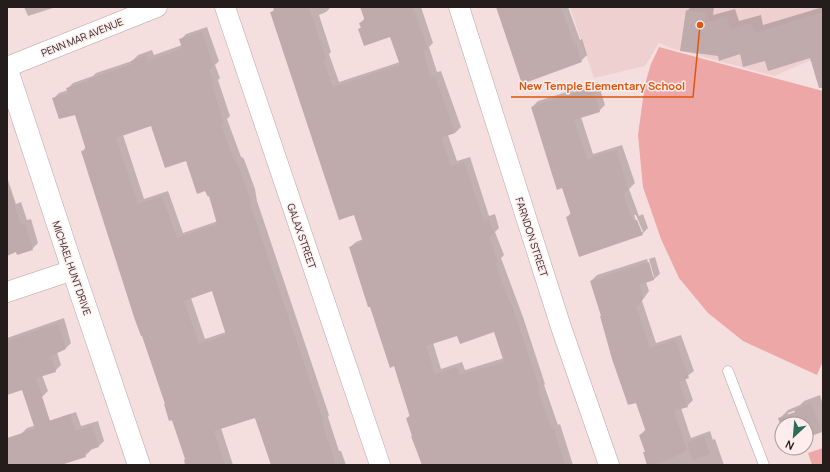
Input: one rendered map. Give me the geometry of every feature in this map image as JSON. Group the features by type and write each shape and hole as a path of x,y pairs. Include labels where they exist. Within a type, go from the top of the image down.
{"street":[{"name":"PENN MAR AVENUE","path":"7,67 156,7"},
{"name":"GALAX STREET","path":"225,7 380,465"},
{"name":"FARNDON STREET","path":"459,7 561,327 609,465"},
{"name":"MICHAEL HUNT DRIVE","path":"7,70 139,465"},
{"path":"7,292 73,270"}],"lane":[{"path":"728,370 764,465"}],"shaded area":[{"path":"570,7 823,7 823,55 774,76 674,49 659,43 645,66 594,78"},
{"path":"659,47 823,91 823,361 817,375 743,341 708,313 679,278 661,239 643,187 638,135 645,84 651,64"},
{"path":"823,448 823,465 812,465 809,456 814,456 814,451"}],"building":[{"path":"273,7 309,7 326,59 323,60 333,87 400,65 390,37 364,46 358,29 361,28 359,23 365,21 360,7 413,7 428,50 423,51 431,78 435,76 455,133 441,138 451,166 464,162 484,221 489,219 494,234 489,236 498,262 495,263 509,301 512,305 540,390 538,391 552,430 554,429 565,465 422,465 411,436 406,418 410,417 394,366 390,368 370,307 368,307 349,247 363,242 354,215 339,220 270,12 274,11","holes":["494,332 504,362 459,375 457,367 435,374 426,346 457,336 460,344"]},
{"path":"496,7 561,7 574,45 576,45 582,62 522,84"},
{"path":"686,10 706,13 705,23 727,16 730,29 752,23 755,33 823,12 823,88 819,88 810,58 768,71 765,61 743,67 740,54 719,61 718,56 680,51"},
{"path":"202,32 214,67 209,69 214,85 212,86 224,123 221,124 235,163 236,162 238,165 249,195 251,207 324,422 322,422 336,465 271,465 255,418 214,431 225,465 187,465 172,420 169,421 165,404 142,336 135,320 81,151 86,150 75,115 59,119 52,98 68,93 66,88 89,81 89,79 132,64 131,61 146,55 148,61 182,48 179,39","holes":["151,126 165,168 186,161 197,194 205,191 208,197 209,196 217,224 177,238 162,196 138,204 116,138","212,291 226,335 199,344 184,301"]},
{"path":"592,87 600,112 574,120 587,159 616,150 629,190 623,194 633,221 637,220 643,235 579,257 566,217 571,215 562,188 557,190 531,107"},
{"path":"10,190 21,225 25,224 33,250 17,255 16,252 7,256 7,191"},
{"path":"649,262 654,280 639,285 643,297 640,305 636,306 650,348 675,340 689,378 679,382 688,407 674,411 687,450 672,458 652,465 647,465 643,452 645,452 639,435 646,432 636,403 628,405 612,359 590,281"},
{"path":"58,323 66,349 51,356 56,372 36,378 50,421 70,414 75,431 92,426 99,447 84,452 86,457 61,465 7,465 7,438 35,429 22,390 7,395 7,341"},
{"path":"811,403 822,432 814,435 814,416 784,416 795,412 794,410"},
{"path":"704,436 710,454 693,460 687,443"}],"place":[{"name":"New Temple Elementary School","path":"700,25"}]}
